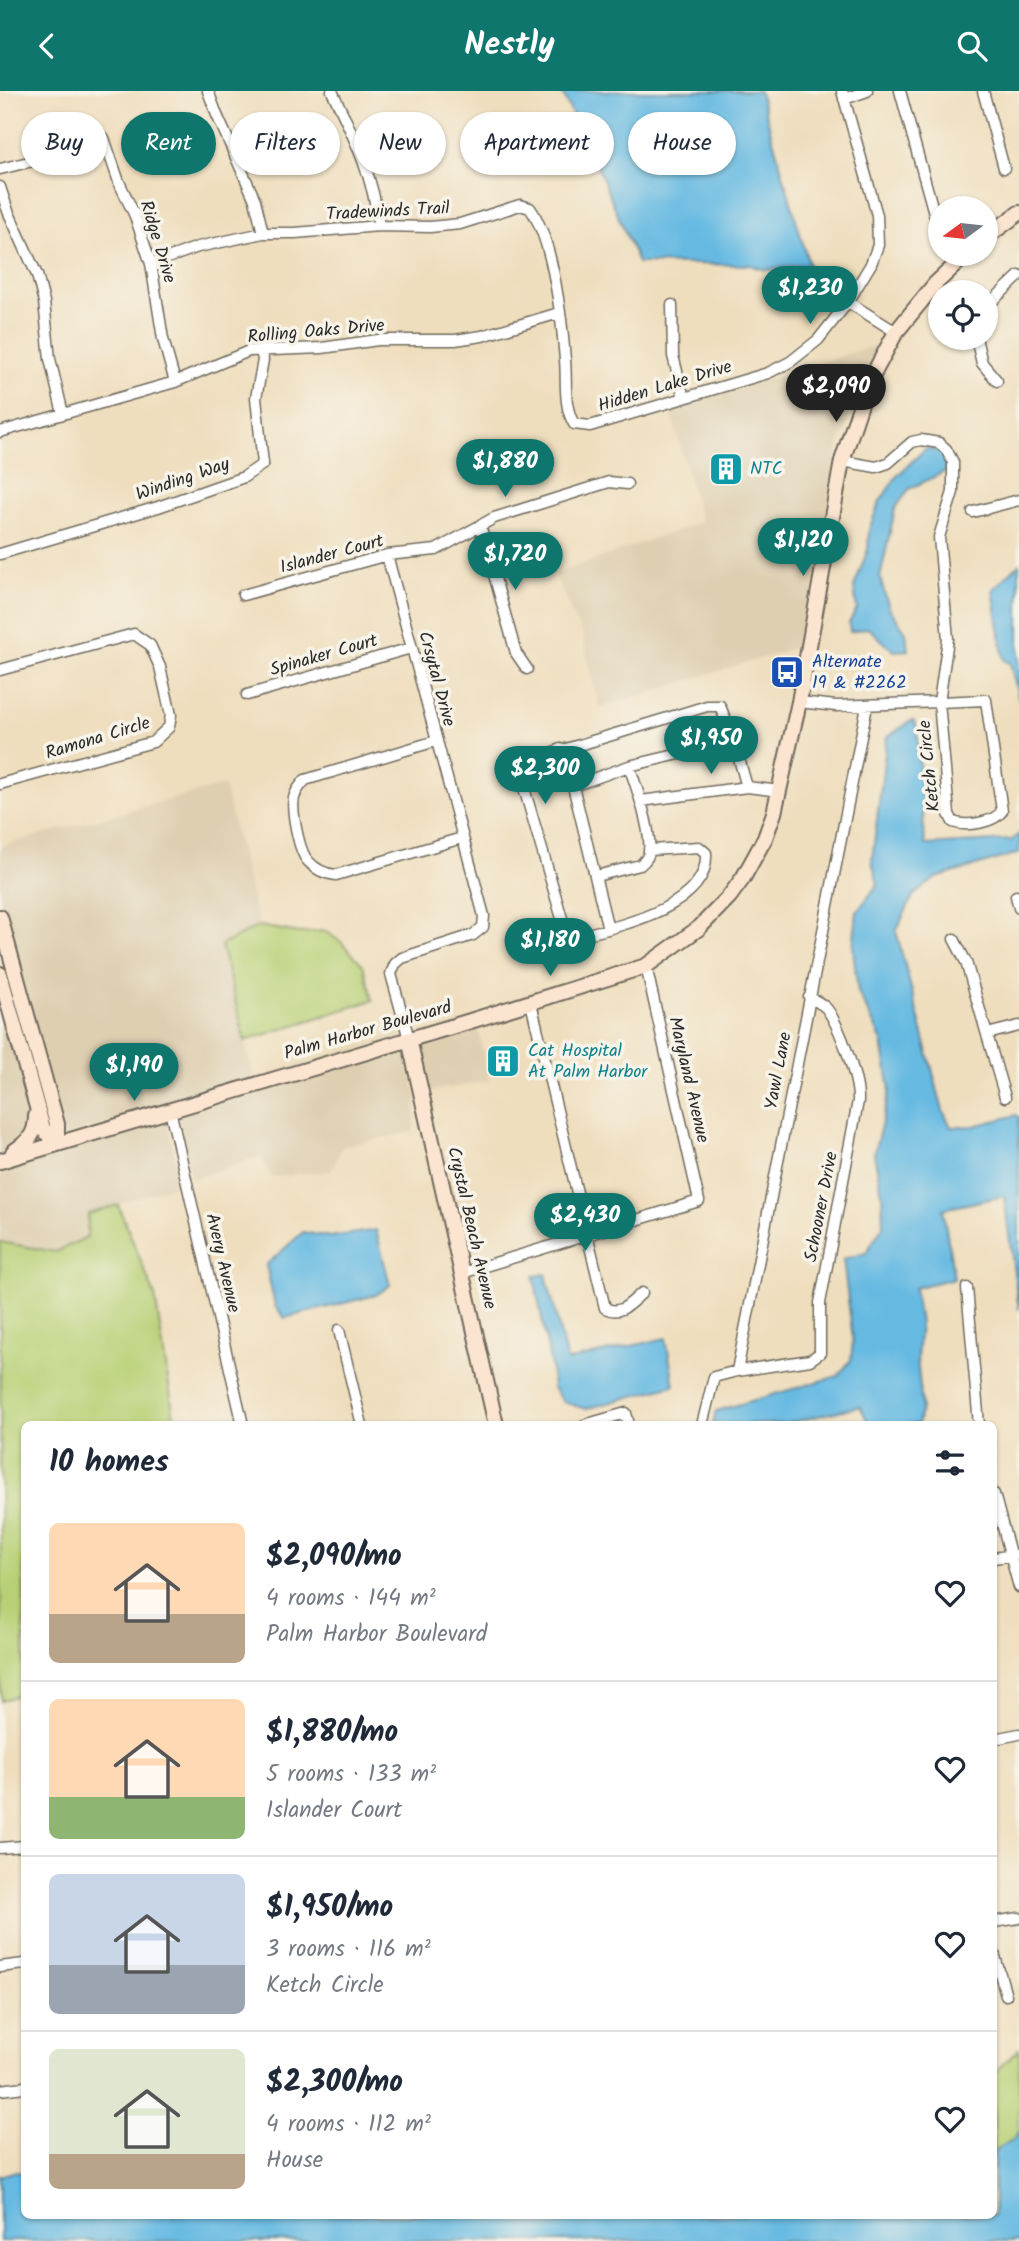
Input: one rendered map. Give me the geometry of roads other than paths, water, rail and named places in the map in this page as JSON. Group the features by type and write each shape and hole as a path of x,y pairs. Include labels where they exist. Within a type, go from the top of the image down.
{"main road":[{"path":"998,228 1019,213"},
{"path":"799,702 842,461 871,380 896,332 936,283 954,266"},
{"name":"Palm Harbor Boulevard","path":"0,1161 531,1003 646,966 699,928 729,897 759,850 780,791 799,702"},
{"path":"0,917 57,1124 57,1143"},
{"path":"0,974 43,1129 57,1143"},
{"name":"Crystal Beach Avenue","path":"409,1039 495,1421"},
{"path":"0,1161 27,1143 33,1135 37,1104"}],"street":[{"path":"208,91 216,115 255,200 262,233"},
{"path":"332,91 366,163 376,196 379,226"},
{"path":"843,95 867,91"},
{"path":"900,91 929,196"},
{"path":"983,91 1004,168"},
{"name":"Hidden Lake Drive","path":"574,424 590,426 768,373 790,362 818,340 848,302 871,264 878,245 877,215 843,95"},
{"name":"Ridge Drive","path":"0,169 49,157 104,138 151,264 163,339 175,382"},
{"path":"0,187 37,275 44,302 50,359 62,414"},
{"name":"Tradewinds Trail","path":"151,264 198,247 262,233 379,226 430,227 460,224 520,205 530,208 538,219 551,266 565,359 567,412 574,424"},
{"path":"998,295 1019,276"},
{"path":"848,302 896,332"},
{"path":"672,305 673,356 684,398"},
{"name":"Rolling Oaks Drive","path":"0,432 175,382 249,351 322,348 378,340 455,340 559,313"},
{"name":"Winding Way","path":"0,554 201,492 244,477 263,464 256,398 261,350"},
{"path":"979,350 982,363 997,381"},
{"path":"842,461 876,467 888,463 912,442 921,440 939,443 953,462 953,492 939,537 948,639 939,702"},
{"name":"Islander Court","path":"243,596 387,555 436,550 495,518 609,482 627,484"},
{"path":"973,513 1019,500"},
{"path":"480,525 516,653 527,669"},
{"name":"Crsytal Drive","path":"387,555 484,916 483,927 473,935 402,958 395,964 391,974 409,1039"},
{"name":"Ramona Circle","path":"0,670 134,634 150,645 160,667 171,715 169,727 153,742 0,784"},
{"name":"Spinaker Court","path":"247,695 411,648"},
{"name":"Ketch Circle","path":"799,702 867,706 939,702 986,700 1003,806 998,817 960,825 953,822 949,814 939,702"},
{"path":"649,850 699,847 706,853 702,877 685,896 654,914 568,939 517,764 707,706 720,706 734,740 747,787"},
{"name":"Yawl Lane","path":"737,1371 867,706"},
{"path":"573,786 629,767 734,740"},
{"path":"436,741 305,780 297,788 294,798 292,809 295,822 305,859 320,872 327,874 336,874 462,838"},
{"path":"560,749 573,786 608,929"},
{"path":"596,876 640,865 646,860 649,850 641,801 629,767"},
{"path":"641,801 747,787 780,791"},
{"path":"1016,897 1019,908"},
{"path":"954,939 966,962 1005,1097"},
{"name":"Maryland Avenue","path":"587,1237 699,1201 646,966"},
{"name":"Schooner Drive","path":"737,1371 810,1360 820,1353 820,1303 858,1089 849,1058 826,1007 809,997"},
{"path":"531,1003 605,1307 612,1311 622,1310 642,1293"},
{"path":"987,1034 1019,1026"},
{"name":"Avery Avenue","path":"170,1110 242,1421"},
{"path":"462,1273 587,1237"},
{"path":"967,1288 979,1421"},
{"path":"340,1330 361,1421"},
{"path":"703,1421 714,1377 737,1371"},
{"path":"598,1421 626,1413 628,1421"},
{"path":"997,1503 1015,1555 1019,1587"},
{"path":"997,1558 1015,1555"},
{"path":"997,1738 1019,1734"},
{"path":"0,1848 21,1846"},
{"path":"997,1922 1019,1918"},
{"path":"0,1967 21,1964"},
{"path":"997,1964 1006,1995"},
{"path":"0,2090 21,2087"}],"water":[{"path":"561,91 759,91 809,265 773,270 751,265 638,263 601,175 614,175 614,112 571,112"},
{"path":"926,448 942,452 948,470 909,489 895,509 880,578 889,608 906,632 908,650 894,651 868,628 850,632 849,623 857,609 854,587 868,549 869,530 879,503 897,476"},
{"path":"1019,564 1019,699 1010,663 1004,660 993,589"},
{"path":"913,720 917,727 925,845 1012,840 1019,834 1019,853 936,878 913,896 896,931 943,1111 951,1127 974,1126 1017,1115 1019,1117 1019,1310 1004,1196 943,1209 954,1278 914,1288 920,1323 917,1358 922,1407 919,1421 868,1421 860,1406 798,1421 714,1421 716,1411 838,1376 851,1360 853,1340 843,1259 866,1253 883,1226 882,1193 874,1154 890,1090 882,1041 858,992 853,948 857,912 878,884 872,861 887,737"},
{"path":"376,1230 390,1285 376,1295 285,1318 275,1306 266,1265 303,1232 330,1237"},
{"path":"546,1274 567,1361 666,1338 674,1385 586,1409 563,1402 553,1388 534,1276"},
{"path":"1019,2131 1019,2241 0,2241 0,2176 16,2171 21,2172 21,2219 997,2219 997,2149 1014,2139"}],"place":[{"name":"NTC","path":"726,469"},
{"name":"Alternate 19 & #2262","path":"787,672"},
{"name":"Cat Hospital At Palm Harbor","path":"503,1061"}]}
